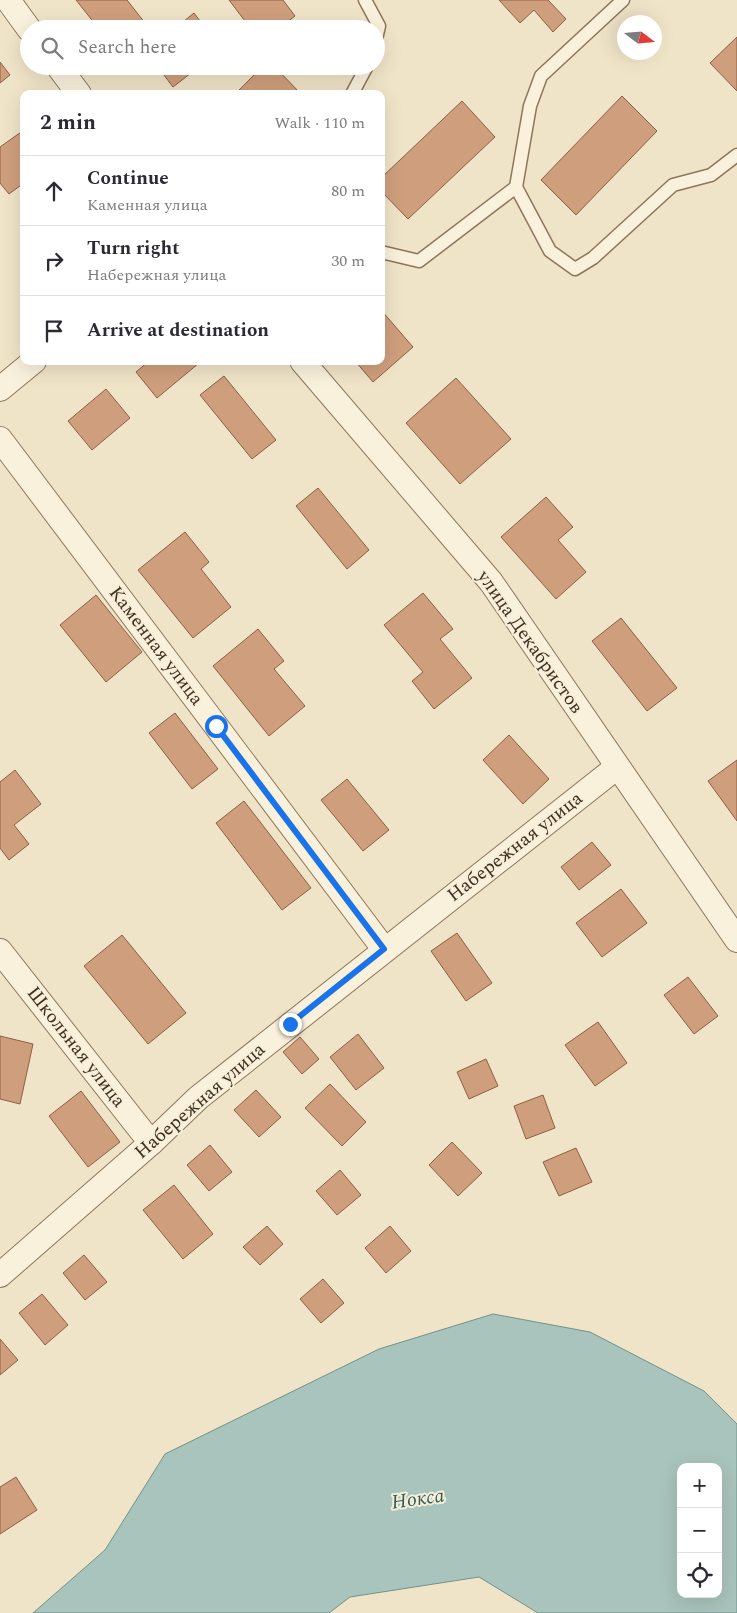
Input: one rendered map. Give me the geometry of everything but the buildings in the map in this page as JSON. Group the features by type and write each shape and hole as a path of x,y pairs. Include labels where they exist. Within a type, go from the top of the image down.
{"street":[{"path":"8,0 22,20"},
{"path":"64,75 75,90"},
{"path":"0,389 29,365"},
{"name":"улица Декабристов","path":"305,365 491,582 737,940"},
{"name":"Каменная улица","path":"0,439 384,949"},
{"name":"Набережная улица","path":"0,1275 198,1098 384,949 618,768"},
{"name":"Школьная улица","path":"0,952 151,1142"}],"lane":[{"path":"365,0 376,20"},
{"path":"623,0 541,76 530,106 516,187 550,250 575,269 593,258 673,184 711,175 737,155"},
{"path":"354,90 362,75"},
{"path":"385,253 419,261 516,187"}],"water":[{"name":"Нокса","path":"493,1314 590,1332 704,1391 737,1424 737,1613 538,1613 479,1577 350,1597 329,1613 33,1613 105,1550 165,1454 379,1349"}],"route":[{"path":"216,726 384,949 290,1024"}]}
